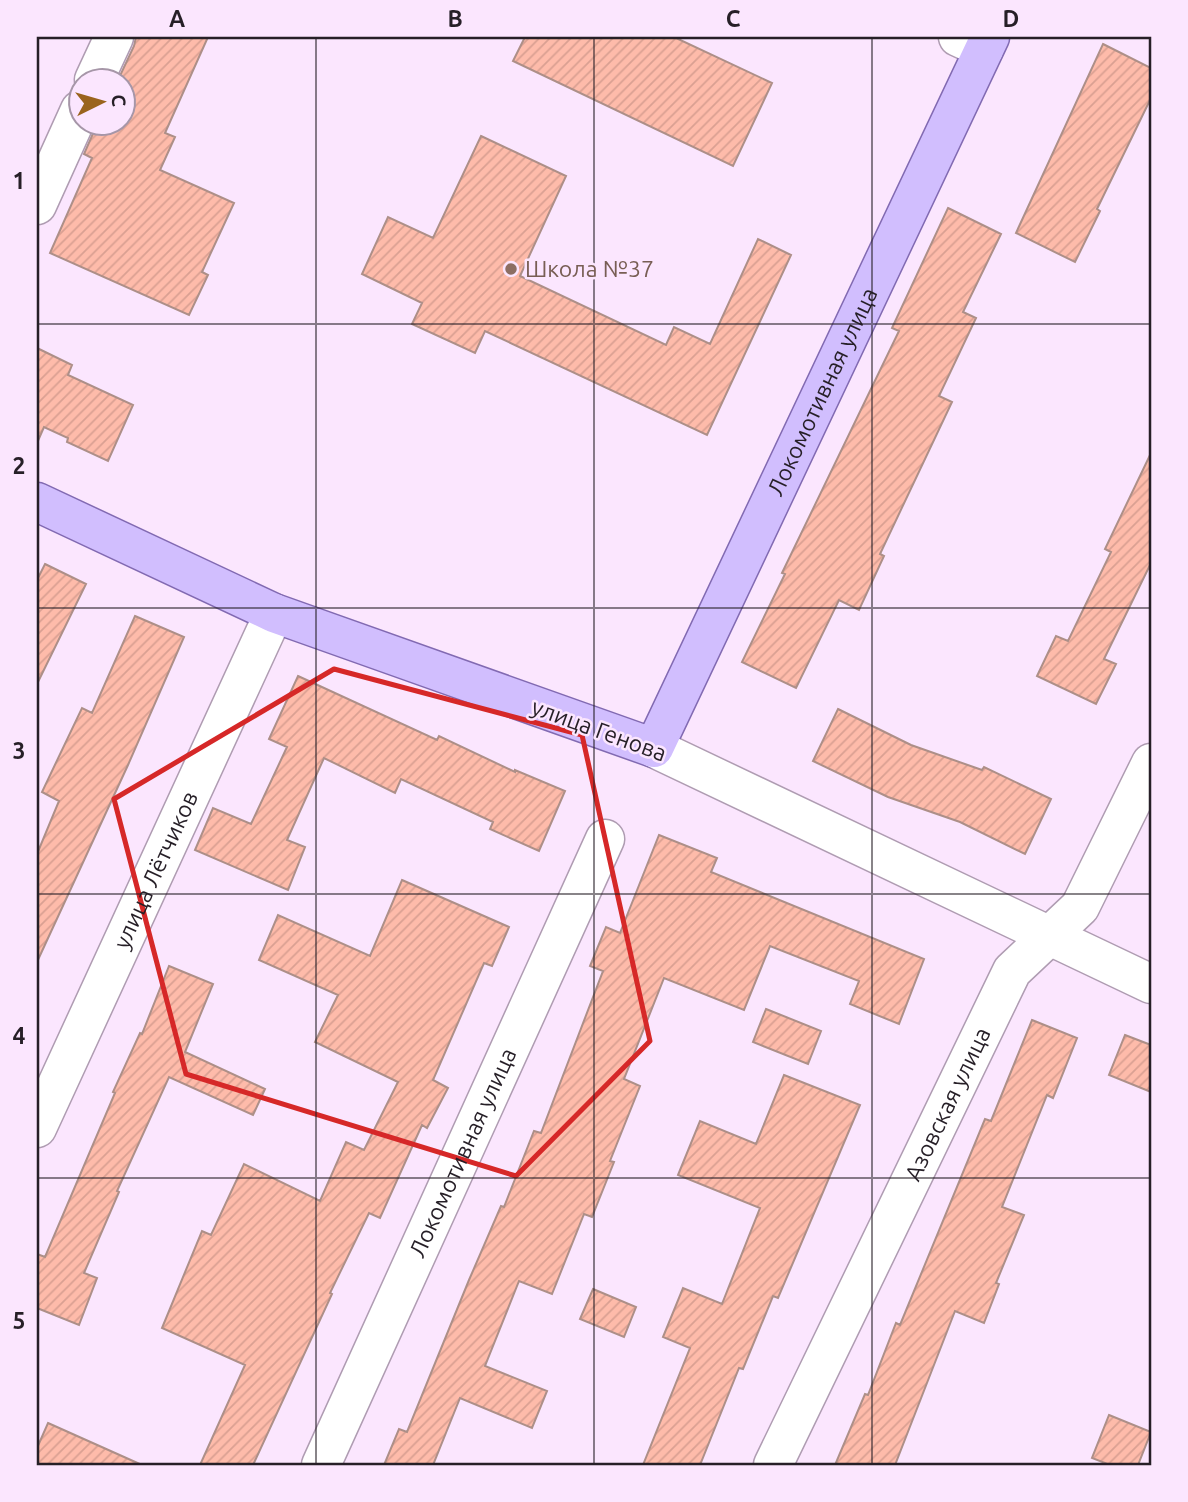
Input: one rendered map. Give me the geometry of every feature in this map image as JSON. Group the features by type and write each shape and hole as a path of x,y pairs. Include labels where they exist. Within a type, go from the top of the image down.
{"main road":[{"name":"Локомотивная улица","path":"654,748 977,41"},
{"name":"улица Генова","path":"37,502 274,613 654,748"}],"street":[{"path":"101,66 114,37"},
{"path":"37,205 68,136"},
{"name":"улица Лётчиков","path":"37,1128 274,613"},
{"name":"улица Генова","path":"654,748 1151,984"},
{"name":"Азовская улица","path":"773,1465 1012,971 1080,907 1151,764"},
{"name":"Локомотивная улица","path":"321,1465 605,839"}],"highlighted area":[{"path":"334,669 582,735 650,1041 516,1176 186,1074 114,799"}],"building":[{"path":"136,37 208,37 165,133 175,137 160,170 234,203 202,272 208,275 189,315 50,253 92,158 84,154 92,136 136,136 136,66 125,66"},
{"path":"525,37 674,37 772,83 733,166 513,61"},
{"path":"1103,44 1151,68 1151,98 1097,209 1100,211 1075,262 1016,233"},
{"path":"481,136 566,176 520,276 666,345 674,327 710,344 758,239 791,255 707,435 485,331 475,353 412,324 422,303 362,274 388,217 433,238"},
{"path":"948,208 1001,234 963,312 976,318 939,396 952,402 880,554 884,556 859,610 839,600 796,688 742,662 899,331 892,328"},
{"path":"37,348 72,365 68,375 133,405 108,461 67,442 68,438 44,427 37,443"},
{"path":"1151,453 1151,563 1104,659 1116,664 1096,704 1037,676 1056,636 1068,641 1111,552 1105,549"},
{"path":"45,564 86,584 37,684 37,580"},
{"path":"135,616 184,637 37,962 37,854 59,801 42,792 82,708 92,713"},
{"path":"298,676 437,740 439,736 515,772 565,791 539,851 490,829 493,822 401,779 395,793 324,758 287,840 305,847 288,890 195,850 213,808 251,824 287,747 269,739"},
{"path":"838,709 911,745 982,770 984,767 1051,799 1025,854 960,822 888,797 813,761"},
{"path":"659,835 717,858 711,872 924,959 899,1024 850,1004 859,981 770,946 744,1010 664,978 624,1079 640,1086 610,1161 614,1162 592,1217 584,1214 552,1294 519,1281 485,1366 547,1391 532,1428 460,1398 433,1465 384,1465 399,1429 407,1432 534,1131 541,1133 603,971 590,966 606,927 620,933"},
{"path":"402,880 509,927 492,966 484,963 433,1080 448,1088 427,1128 422,1125 380,1218 369,1213 253,1465 200,1465 245,1365 162,1328 202,1231 211,1235 244,1164 320,1201 346,1142 364,1150 398,1082 315,1042 338,995 259,960 278,915 370,956"},
{"path":"169,966 213,984 185,1052 265,1089 253,1115 169,1077 117,1191 119,1192 84,1273 97,1278 79,1325 37,1308 37,1254 45,1257 115,1093 113,1092 140,1033 142,1034"},
{"path":"766,1009 821,1031 808,1064 753,1042"},
{"path":"1032,1020 1077,1038 1053,1098 1047,1095 1002,1207 1024,1215 996,1283 999,1284 984,1323 955,1311 895,1465 835,1465 865,1394 868,1395 896,1323 900,1325 985,1119 991,1121"},
{"path":"1125,1035 1151,1045 1151,1092 1109,1075"},
{"path":"784,1075 860,1105 778,1298 773,1296 743,1369 739,1368 700,1465 643,1465 690,1348 663,1337 683,1288 722,1304 760,1208 678,1175 700,1121 756,1144"},
{"path":"593,1289 636,1307 624,1337 580,1319"},
{"path":"1109,1415 1151,1432 1138,1465 1110,1465 1092,1458"},
{"path":"48,1423 142,1465 37,1465 37,1448"}],"place":[{"name":"Школа №37","path":"511,269"}]}
